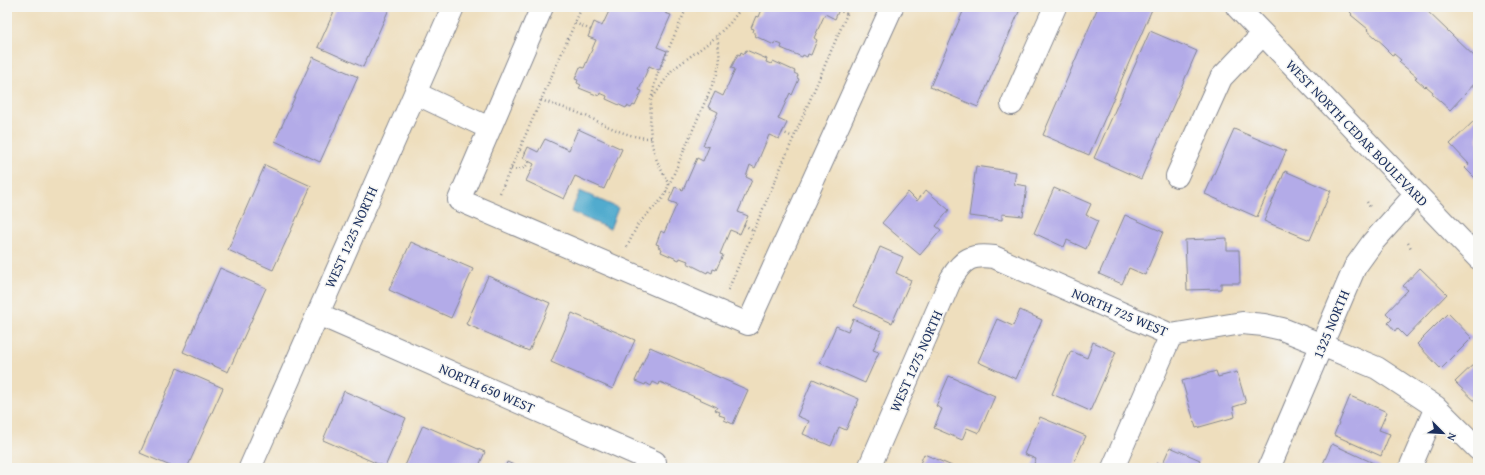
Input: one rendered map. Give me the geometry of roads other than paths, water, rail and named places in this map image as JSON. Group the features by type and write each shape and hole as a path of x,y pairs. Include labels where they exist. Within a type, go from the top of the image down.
{"street":[{"name":"WEST 1225 NORTH","path":"250,468 453,7"},
{"path":"542,7 459,200 748,324 892,7"},
{"path":"1012,104 1055,7"},
{"name":"WEST NORTH CEDAR BOULEVARD","path":"1237,7 1478,258"},
{"path":"1177,176 1221,78 1263,34"},
{"path":"415,93 489,128"},
{"name":"1325 NORTH","path":"1269,468 1355,267 1373,242 1416,194"},
{"name":"NORTH 725 WEST","path":"969,259 981,255 994,257 1171,335 1242,323 1264,324 1282,329 1377,368 1436,407 1478,450"},
{"name":"WEST 1275 NORTH","path":"869,468 952,279 959,266 969,259"},
{"name":"NORTH 650 WEST","path":"318,314 655,462"},
{"path":"1113,468 1171,335"},
{"path":"1410,468 1436,407"}],"water":[{"path":"580,191 618,208 610,229 571,212"}]}
